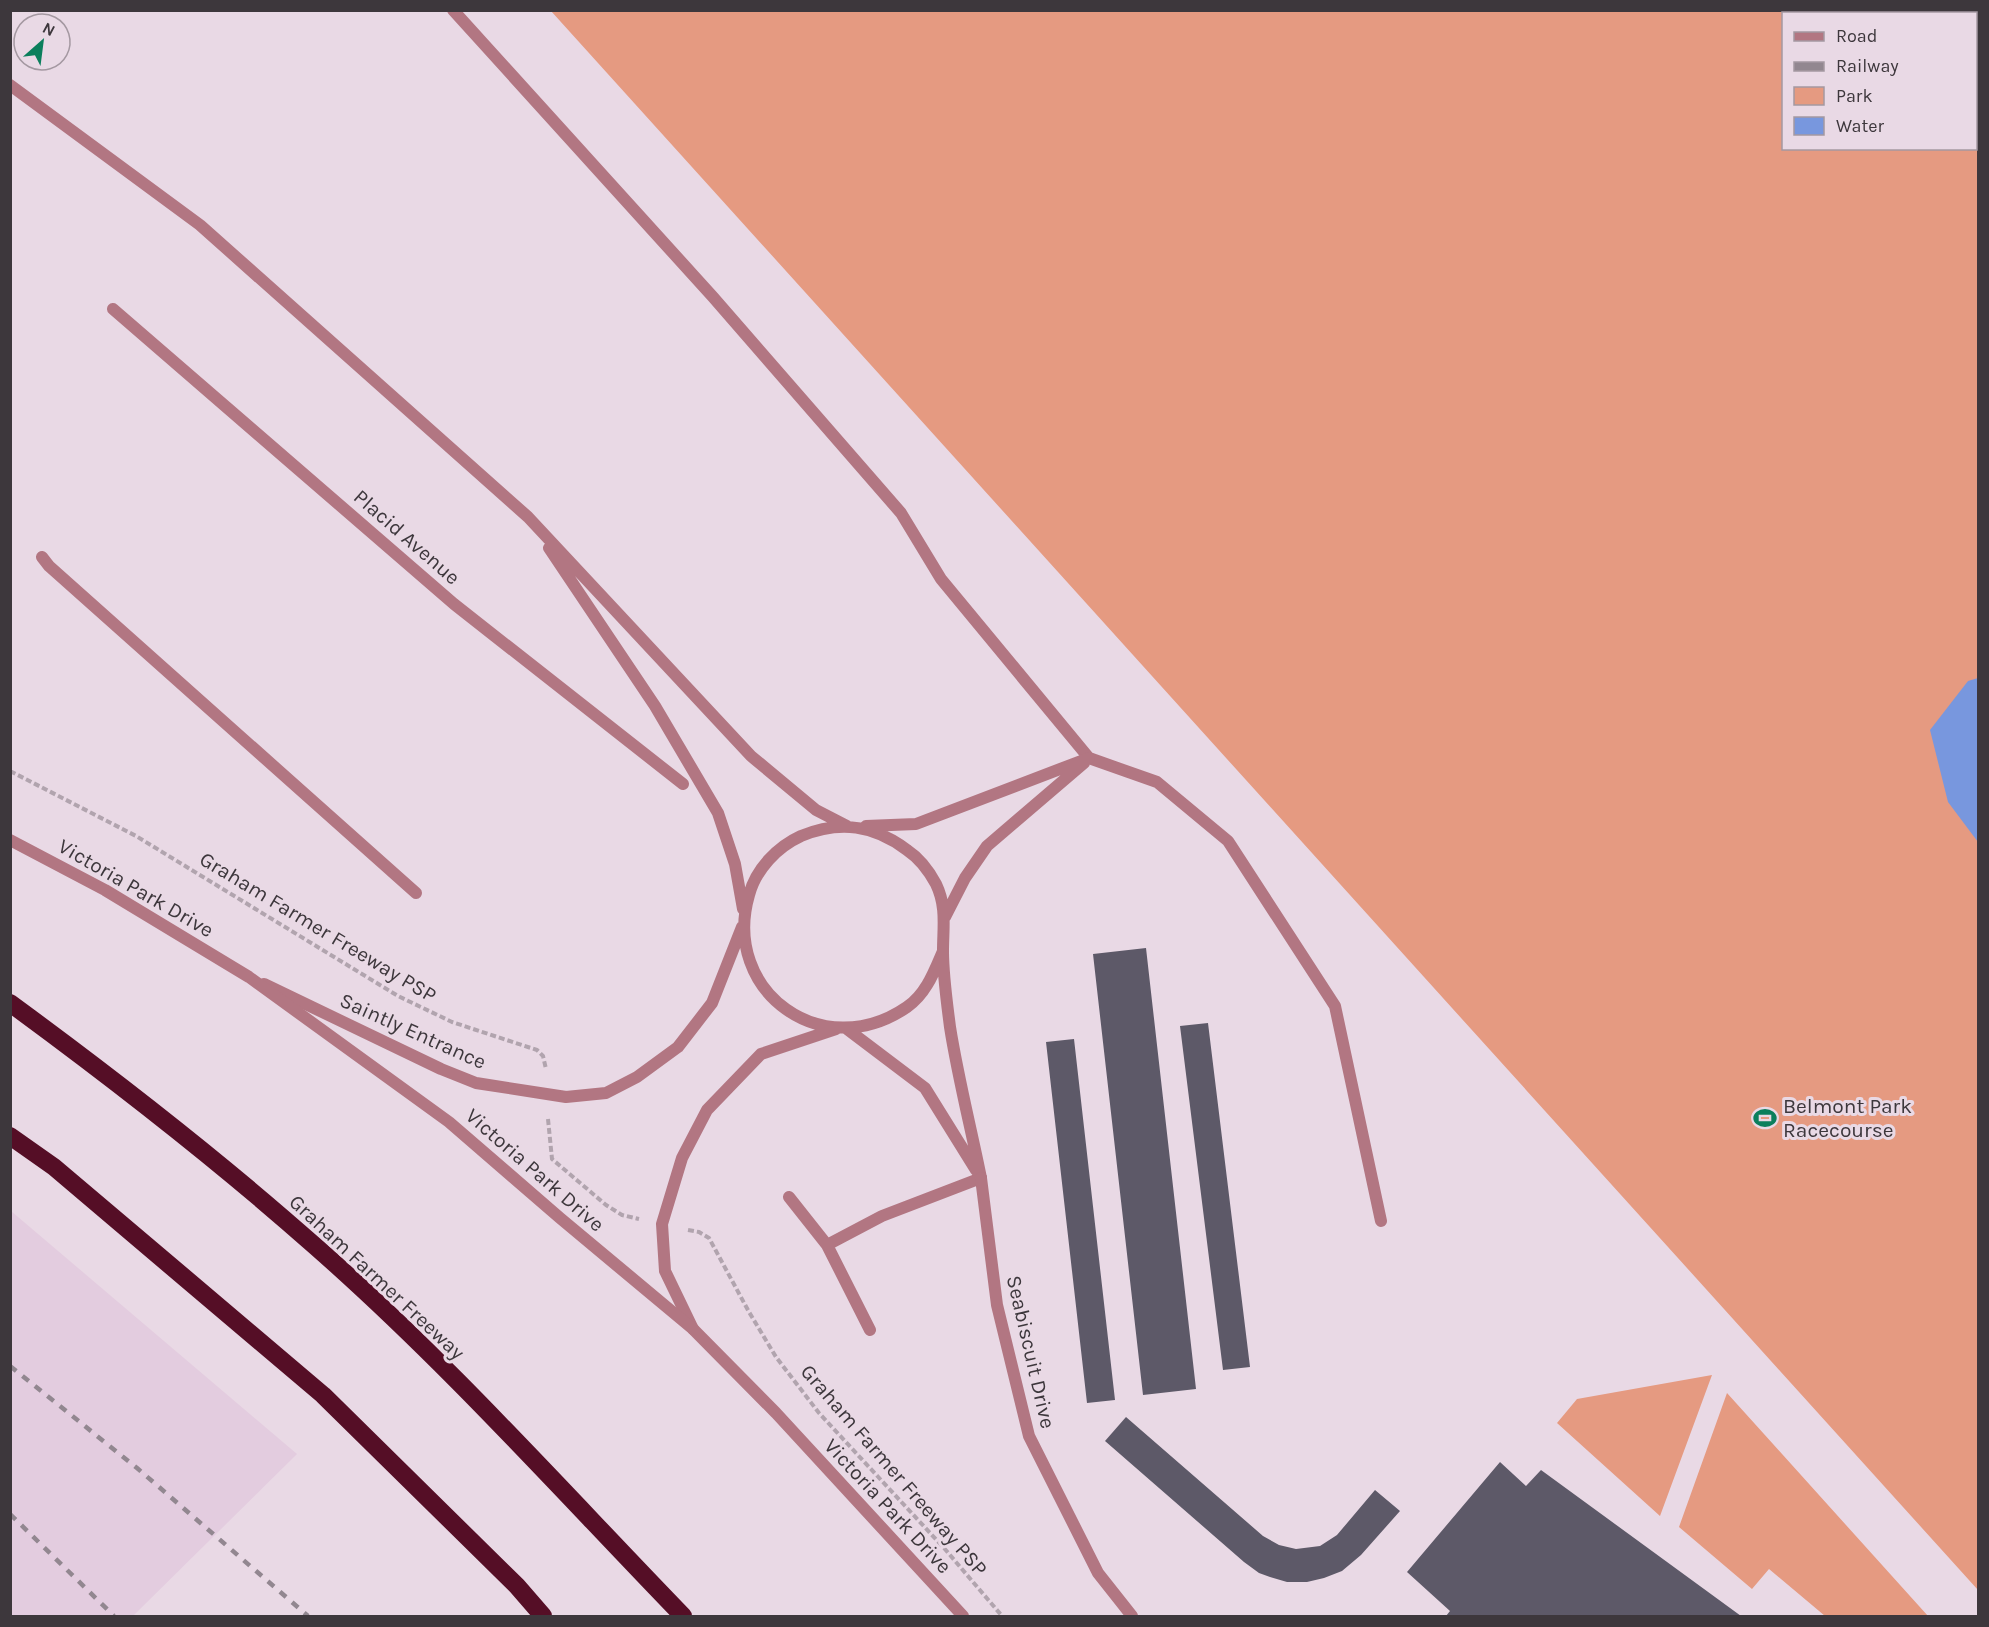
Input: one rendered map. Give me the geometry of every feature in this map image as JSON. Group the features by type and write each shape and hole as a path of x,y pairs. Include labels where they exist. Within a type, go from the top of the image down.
{"highway":[{"name":"Graham Farmer Freeway","path":"10,1003 65,1043 170,1126 315,1246 465,1389 683,1617"},
{"path":"10,1136 54,1167 323,1395 517,1586 543,1617"}],"street":[{"path":"453,10 713,297 901,513 940,579 1089,758 1157,782 1228,841 1335,1006 1381,1221"},
{"path":"10,85 200,225 528,517 751,756 816,810 853,826 890,837 917,857 936,885 945,917 943,951 930,982 908,1007 879,1022 843,1029 761,1054 707,1110 682,1158 662,1224 665,1271 693,1329"},
{"name":"Placid Avenue","path":"113,309 454,604 682,784"},
{"path":"528,517 655,706 718,813 735,864 747,957 761,985 782,1007 808,1022 843,1029 925,1088 981,1178 882,1216 827,1245"},
{"path":"42,557 49,566 416,893"},
{"path":"743,914 752,885 768,860 790,841 817,830 853,826 916,824 1089,758"},
{"path":"945,917 964,879 987,846 1089,758"},
{"name":"Victoria Park Drive","path":"10,840 105,890 249,977 449,1122 693,1329 776,1413 963,1617"},
{"name":"Saintly Entrance","path":"249,977 476,1083 566,1097 606,1093 637,1077 678,1047 712,1003 743,927"},
{"name":"Seabiscuit Drive","path":"943,951 951,1028 981,1178 997,1305 1029,1436 1098,1573 1132,1617"},
{"path":"789,1197 827,1245 870,1330"}],"path":[{"name":"Graham Farmer Freeway PSP","path":"10,771 135,836 407,1000 452,1022 537,1050 545,1060 548,1134 552,1159 606,1205 622,1215 699,1232 709,1238 762,1335 790,1376 819,1413 944,1548 1002,1617"}],"shaded area":[{"path":"11,1211 297,1454 133,1616 13,1616 11,1614"}],"green space":[{"name":"Belmont Park Racecourse","path":"551,11 1978,11 1978,1590"},
{"path":"1712,1375 1660,1516 1557,1423 1577,1399"},
{"path":"1727,1393 1928,1616 1825,1616 1769,1569 1752,1589 1679,1527"}],"water":[{"path":"1978,678 1978,842 1948,802 1930,730 1968,681"}],"building":[{"path":"1146,948 1196,1389 1143,1395 1093,954"},
{"path":"1208,1023 1250,1367 1223,1370 1180,1026"},
{"path":"1074,1039 1115,1400 1087,1403 1046,1042"},
{"path":"1126,1417 1263,1536 1279,1545 1296,1549 1320,1546 1337,1535 1375,1490 1400,1511 1361,1555 1342,1571 1307,1582 1287,1582 1270,1577 1259,1573 1244,1562 1105,1441"},
{"path":"1500,1462 1526,1486 1541,1470 1741,1616 1446,1616 1450,1611 1407,1572"}],"railway":[{"path":"10,1366 137,1468 308,1616"},
{"path":"10,1514 114,1616"}],"place":[{"name":"Belmont Park Racecourse","path":"1765,1118"}]}
